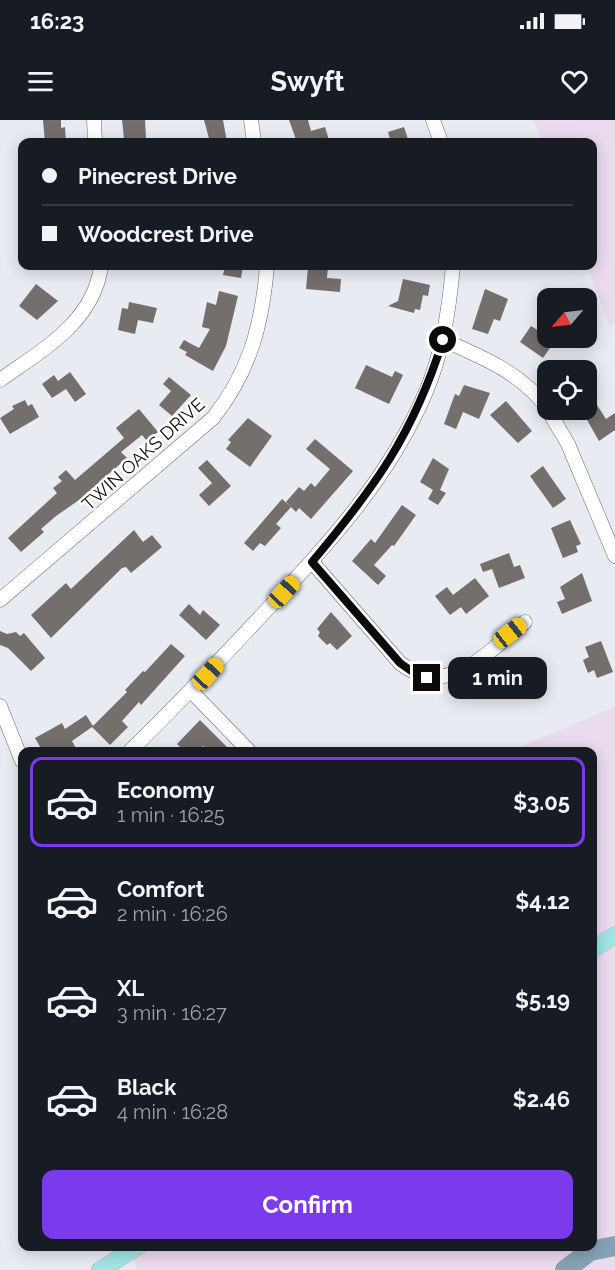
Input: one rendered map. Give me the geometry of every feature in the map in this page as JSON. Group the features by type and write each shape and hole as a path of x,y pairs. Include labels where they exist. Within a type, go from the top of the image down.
{"main road":[{"path":"597,947 615,936"},
{"path":"100,1270 131,1251"}],"street":[{"path":"94,120 95,138"},
{"path":"251,120 254,138"},
{"path":"433,120 440,138"},
{"path":"0,380 59,337 82,314 96,288 100,270"},
{"name":"TWIN OAKS DRIVE","path":"0,600 118,502 213,418 236,386 247,362 263,303 267,270"},
{"path":"134,747 191,691 312,562 366,496 395,454 426,393 443,340 452,270"},
{"path":"443,340 507,371 537,397"},
{"path":"554,420 568,444 615,556"},
{"path":"312,562 400,663 417,675 437,678 456,674 525,622"},
{"path":"191,691 245,747"},
{"path":"0,706 18,751"}],"shaded area":[{"path":"534,120 615,120 615,322 610,327 589,270 597,270 597,138 541,138"},
{"path":"615,707 615,1270 138,1270 131,1251 597,1251 597,747 520,747"}],"building":[{"path":"43,120 61,120 61,128 65,127 66,138 45,138"},
{"path":"122,120 145,120 146,138 124,138"},
{"path":"204,120 223,120 226,138 209,138"},
{"path":"289,120 308,120 311,131 325,127 328,138 296,138"},
{"path":"404,127 408,138 390,138 388,132"},
{"path":"224,270 242,270 241,278 223,275"},
{"path":"308,270 328,270 327,278 341,279 340,292 306,289"},
{"path":"403,279 430,285 428,296 423,295 420,310 415,309 414,313 388,306 398,301"},
{"path":"36,284 58,301 37,320 19,306"},
{"path":"485,289 508,299 500,321 494,319 488,334 472,329"},
{"path":"219,291 238,296 226,346 213,371 185,355 187,352 179,348 184,340 199,348 210,329 202,327 207,302 216,305"},
{"path":"129,302 157,308 153,323 138,320 135,334 118,330 122,308 128,309"},
{"path":"531,326 537,330 537,348 550,348 543,358 520,342"},
{"path":"366,365 392,377 395,371 403,375 389,404 355,388"},
{"path":"70,372 86,394 75,402 66,389 52,398 42,384 54,375 58,381"},
{"path":"169,377 191,395 172,416 159,405 171,391 163,384"},
{"path":"464,385 490,393 479,419 463,412 456,429 444,424 455,394 459,396"},
{"path":"25,400 28,406 32,404 39,417 10,434 0,418 14,409 12,406"},
{"path":"506,401 532,431 518,443 490,415"},
{"path":"597,405 606,419 615,413 615,430 599,441 587,420 597,420"},
{"path":"139,409 158,432 147,441 142,435 121,452 127,458 79,500 41,529 44,532 21,552 8,538 57,493 53,488 62,481 58,477 66,470 75,480 124,438 116,428"},
{"path":"248,418 272,436 250,467 226,449 231,442 228,440"},
{"path":"315,439 353,471 311,519 299,508 296,512 286,502 299,487 304,491 311,483 315,487 330,469 306,449"},
{"path":"433,458 449,469 440,490 446,493 438,505 428,499 433,490 420,482"},
{"path":"207,460 231,486 209,506 199,495 212,483 198,468"},
{"path":"543,466 566,499 553,508 530,476"},
{"path":"282,499 291,507 276,524 281,528 265,546 260,543 253,551 244,543"},
{"path":"402,505 416,515 394,546 392,545 374,565 386,576 378,585 352,561 371,539 375,543"},
{"path":"570,520 581,544 576,546 578,552 563,558 551,528"},
{"path":"134,530 143,542 152,535 162,547 131,573 126,567 122,568 51,638 31,615 66,583 71,589"},
{"path":"509,553 514,567 520,565 525,578 499,588 492,569 483,572 480,564"},
{"path":"582,573 592,601 562,614 557,602 565,599 560,587"},
{"path":"475,578 489,596 466,614 461,607 450,615 435,596 447,587 453,595"},
{"path":"189,604 200,615 203,610 220,625 206,640 179,615"},
{"path":"331,612 352,636 337,650 330,643 327,645 318,636 320,632 317,629"},
{"path":"0,631 7,634 16,632 20,636 24,633 45,658 31,671 8,648 0,645"},
{"path":"601,641 613,672 597,678 594,670 588,673 583,660 589,657 585,647"},
{"path":"171,644 185,656 141,705 139,702 122,721 128,727 110,745 92,727 72,741 75,747 40,747 35,738 62,723 65,729 86,715 93,726 127,692 125,690 143,671 145,672"},
{"path":"200,720 227,747 180,747 177,744"}],"waterway":[{"path":"597,1250 615,1246"},
{"path":"565,1270 590,1251"}],"route":[{"path":"427,678 417,675 400,663 312,562 379,479 395,454 426,393 443,340"}]}
